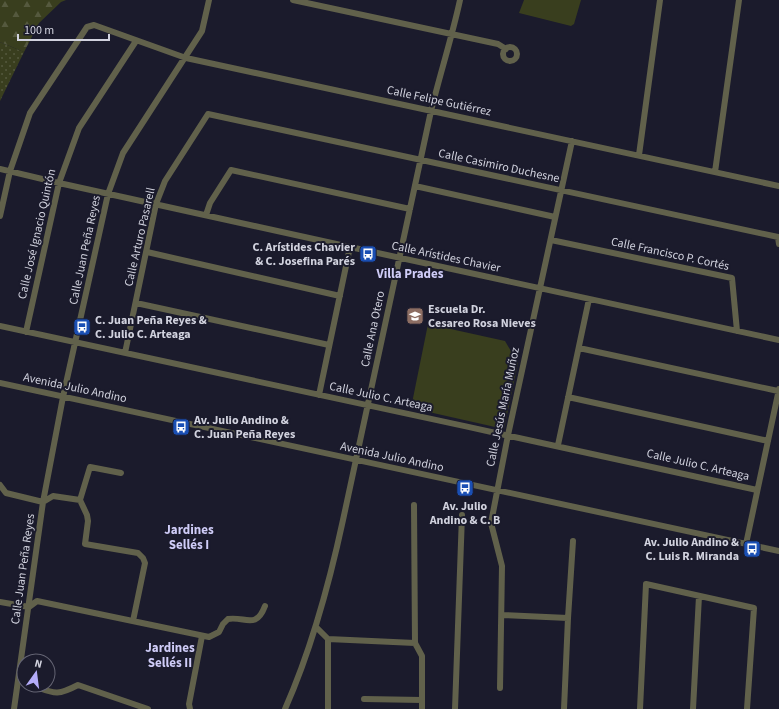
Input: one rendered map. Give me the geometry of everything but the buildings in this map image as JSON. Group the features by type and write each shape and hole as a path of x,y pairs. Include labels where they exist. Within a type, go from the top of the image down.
{"street":[{"name":"Calle Juan Peña Reyes","path":"24,653 43,502 108,194 123,153 186,58 202,31 209,0"},
{"path":"293,0 498,44 506,49"},
{"name":"Calle Ana Otero","path":"285,709 297,682 316,627 328,583 431,111 460,0"},
{"path":"639,156 660,0"},
{"path":"715,172 739,0"},
{"name":"Calle Felipe Gutiérrez","path":"10,171 30,113 87,27 94,25 186,58 779,186"},
{"name":"Calle José Ignacio Quintón","path":"26,332 59,183 78,128 136,41"},
{"name":"Calle Casimiro Duchesne","path":"208,114 778,237 779,244"},
{"name":"Calle Arturo Pasarell","path":"125,353 156,204 164,181 208,114"},
{"name":"Calle Jesús María Muñoz","path":"500,688 502,566 491,523 508,435 572,141"},
{"name":"Calle Arístides Chavier","path":"0,169 399,258 779,340"},
{"path":"206,215 210,203 231,170 410,209"},
{"path":"0,216 10,171"},
{"path":"415,186 555,217"},
{"name":"Calle Francisco P. Cortés","path":"551,240 732,278 737,331"},
{"path":"319,395 350,247"},
{"path":"147,252 340,296"},
{"path":"558,446 589,299"},
{"path":"136,303 329,344"},
{"name":"Calle Julio C. Arteaga","path":"0,326 757,490"},
{"path":"579,348 779,390 746,544"},
{"name":"Avenida Julio Andino","path":"0,383 779,551"},
{"path":"568,397 768,441"},
{"path":"121,473 90,467 80,500 87,515 88,521 84,544 138,553 143,558 145,563 133,621"},
{"path":"0,485 6,493 43,502 53,496 80,500"},
{"path":"414,505 415,643 422,656 422,709"},
{"path":"455,709 462,515"},
{"path":"564,709 573,542"},
{"path":"640,709 646,584 754,608 748,709"},
{"path":"693,709 699,596"},
{"path":"0,602 29,607 37,601 209,637 218,634 223,624 228,619 249,621 257,619 262,613 264,606"},
{"path":"502,615 568,618"},
{"path":"316,627 328,639 415,643"},
{"path":"190,709 189,704 202,636"},
{"path":"328,639 328,709"},
{"path":"56,693 78,685 148,709"},
{"name":"Calle Juan Peña Reyes","path":"14,709 18,693"},
{"path":"364,699 422,700"}],"green space":[{"path":"0,0 66,0 61,2 39,23 24,52 0,42"},
{"path":"524,0 581,0 574,24 571,26 519,13"},
{"path":"0,42 24,52 0,101"},
{"path":"428,324 505,341 518,363 504,429 411,408"}],"place":[{"name":"C. Arístides Chavier & C. Josefina Parés","path":"368,254"},
{"name":"Escuela Dr. Cesareo Rosa Nieves","path":"415,316"},
{"name":"C. Juan Peña Reyes & C. Julio C. Arteaga","path":"82,327"},
{"name":"Av. Julio Andino & C. Juan Peña Reyes","path":"181,427"},
{"name":"Av. Julio Andino & C. B","path":"465,488"},
{"name":"Av. Julio Andino & C. Luis R. Miranda","path":"752,549"}],"district":[{"name":"Villa Prades","path":"410,274"},
{"name":"Jardines Sellés I","path":"189,538"},
{"name":"Jardines Sellés II","path":"170,656"}]}
